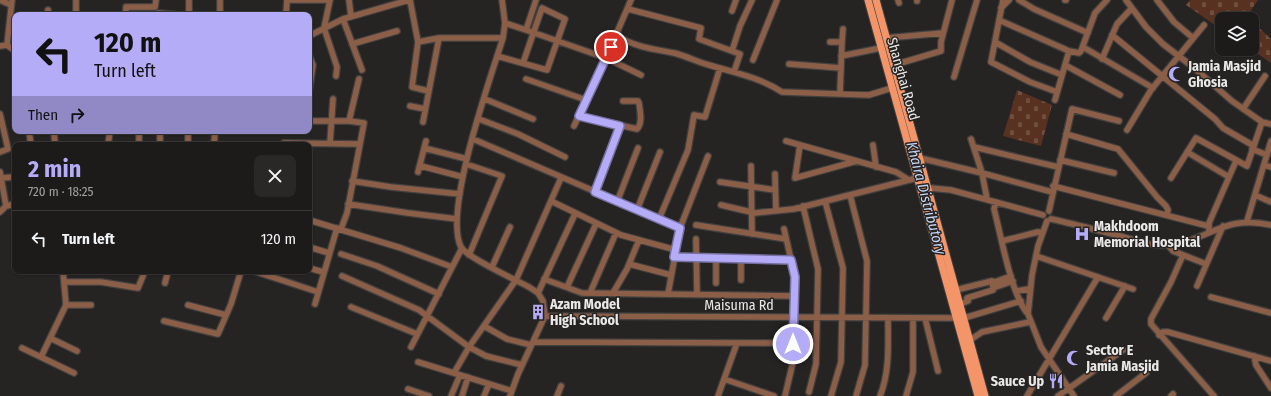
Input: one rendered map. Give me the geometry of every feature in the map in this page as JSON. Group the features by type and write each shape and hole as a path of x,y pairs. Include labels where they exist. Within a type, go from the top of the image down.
{"main road":[{"name":"Shanghai Road","path":"868,0 917,178 923,187 956,290 960,304 960,318 970,340 985,396"},
{"name":"Shanghai Road","path":"876,0 920,160 923,187 960,318 978,396"}],"street":[{"path":"0,0 12,3 7,45"},
{"path":"76,0 76,12"},
{"path":"126,12 126,7 155,7 156,0"},
{"path":"189,0 189,12"},
{"path":"220,0 220,12"},
{"path":"286,12 287,0 330,0 324,28 337,67 336,76"},
{"path":"349,0 351,16"},
{"path":"312,34 351,16 409,0 418,42 412,87 428,91"},
{"path":"418,362 489,384 511,393 522,365 545,316 543,301 538,293 469,255 462,248 458,236 460,194 466,162 503,38 505,23 502,0"},
{"path":"526,30 536,0"},
{"path":"574,126 631,0"},
{"path":"732,11 736,0"},
{"path":"732,51 740,26 752,0"},
{"path":"753,60 777,0"},
{"path":"894,65 941,51 943,33 952,0"},
{"path":"954,77 977,0"},
{"path":"1003,0 991,62 1030,82 1057,92"},
{"path":"1001,8 1009,0"},
{"path":"1019,0 1034,9 1088,33"},
{"path":"999,20 1069,51 1079,53 1083,47 1095,13 1107,0"},
{"path":"1126,0 1146,27 1178,56 1243,109 1262,122 1271,124"},
{"path":"1157,0 1174,22 1193,38"},
{"path":"497,56 546,70 565,19 542,8 523,63"},
{"path":"1102,59 1112,35 1122,18 1132,8"},
{"path":"628,9 701,28 699,39 740,54 734,72"},
{"path":"343,19 362,70"},
{"path":"505,23 606,58 641,75"},
{"path":"1127,130 1153,88 1204,25"},
{"path":"840,93 843,29"},
{"path":"352,44 397,31"},
{"path":"886,38 943,33"},
{"path":"616,35 626,42 645,48 676,54 770,84 782,92 870,95 892,88"},
{"path":"1112,35 1215,119 1223,128 1267,155"},
{"path":"418,42 439,38 503,38"},
{"path":"423,122 439,38"},
{"path":"830,42 842,42"},
{"path":"995,42 1030,62 1062,75"},
{"path":"0,46 7,45 12,49"},
{"path":"1083,47 1153,88"},
{"path":"842,56 881,48"},
{"path":"1055,100 1069,51"},
{"path":"789,64 841,68"},
{"path":"1065,65 1120,96"},
{"path":"659,219 688,150 694,115 705,117 720,68"},
{"path":"1243,109 1265,76"},
{"path":"349,121 359,79"},
{"path":"526,79 586,100"},
{"path":"330,143 330,121 333,99"},
{"path":"484,99 533,119"},
{"path":"579,116 637,130 640,127 638,101 624,101"},
{"path":"410,106 425,109"},
{"path":"1028,314 1030,289 1036,256 1042,233 1052,214 1049,211 1053,189 1072,110 1119,121"},
{"path":"0,114 8,150 0,152"},
{"path":"479,119 518,134 565,157"},
{"path":"312,121 349,121 364,124 348,204 329,253 314,304"},
{"path":"1172,178 1196,138 1247,166 1262,122"},
{"path":"595,192 620,126"},
{"path":"1066,134 1118,149 1156,197 1166,206 1168,210 1167,216"},
{"path":"473,139 680,228"},
{"path":"971,139 982,172 987,199"},
{"path":"418,172 421,166 426,141"},
{"path":"786,141 896,172 909,180"},
{"path":"1247,221 1271,141"},
{"path":"312,143 360,144"},
{"path":"800,145 796,178 857,161"},
{"path":"873,145 876,167"},
{"path":"974,147 1058,168"},
{"path":"424,148 502,176 469,255"},
{"path":"617,202 638,148"},
{"path":"637,210 660,152"},
{"path":"1187,152 1229,177"},
{"path":"668,294 680,228 708,156"},
{"path":"920,160 924,159 982,172 1167,216 1209,229"},
{"path":"1060,160 1114,172"},
{"path":"1209,229 1236,161"},
{"path":"1264,165 1271,168"},
{"path":"421,166 463,177"},
{"path":"751,166 752,234"},
{"path":"775,174 776,211"},
{"path":"6,206 0,175 12,177"},
{"path":"451,396 457,374 470,347 516,280 561,178"},
{"path":"721,205 752,212 776,211 825,201 917,178"},
{"path":"352,180 391,188 460,194"},
{"path":"720,182 775,190"},
{"path":"923,187 951,190 987,199 1043,215 1049,220 1144,243 1168,245 1186,241 1209,229 1247,221 1271,225"},
{"path":"850,195 866,261 864,370 856,396"},
{"path":"1255,195 1271,202"},
{"path":"551,201 616,233 676,250"},
{"path":"825,201 843,268 841,362 830,396"},
{"path":"996,202 994,209 1012,279 1020,301 1028,314 1041,347 1074,396"},
{"path":"348,204 408,214 458,219"},
{"path":"0,212 6,206 12,205"},
{"path":"803,206 818,269 816,364 809,392"},
{"path":"1043,215 1049,211"},
{"path":"538,293 575,214"},
{"path":"312,221 401,248 452,267"},
{"path":"567,287 596,224"},
{"path":"696,225 786,239"},
{"path":"1197,286 1223,226"},
{"path":"492,267 510,227"},
{"path":"784,229 795,277 791,372 785,396"},
{"path":"1002,241 1038,232 1042,233"},
{"path":"590,293 616,233"},
{"path":"696,239 697,294"},
{"path":"613,293 629,264 639,240"},
{"path":"1168,245 1173,251 1206,264"},
{"path":"312,248 329,253"},
{"path":"411,347 462,248"},
{"path":"341,254 377,266 439,294"},
{"path":"1036,256 1133,290"},
{"path":"1183,256 1151,322 1152,326 1214,396"},
{"path":"674,257 791,260"},
{"path":"716,258 716,282"},
{"path":"741,258 741,280"},
{"path":"629,264 671,275"},
{"path":"312,269 323,272"},
{"path":"41,357 66,305 63,274"},
{"path":"64,282 101,282 138,288 144,274"},
{"path":"165,283 167,274"},
{"path":"164,321 215,334 219,332 240,274"},
{"path":"263,274 318,292"},
{"path":"342,276 428,316 470,347 486,356 522,365"},
{"path":"1027,396 1098,277"},
{"path":"544,279 582,293 794,296"},
{"path":"992,285 1012,279"},
{"path":"956,290 965,289 992,281 993,290 967,298"},
{"path":"1106,318 1125,286"},
{"path":"960,304 968,301 965,289"},
{"path":"1017,291 1030,289"},
{"path":"1211,297 1271,313"},
{"name":"Maisuma Rd","path":"545,316 960,318 1020,301"},
{"path":"66,305 91,305"},
{"path":"188,305 226,315"},
{"path":"351,307 417,334"},
{"path":"880,396 886,381 888,318"},
{"path":"906,396 913,372 913,318"},
{"path":"925,318 938,371"},
{"path":"970,340 982,332 1030,322"},
{"path":"484,326 507,339 532,343 793,344"},
{"path":"1159,334 1166,332 1183,336 1271,361"},
{"path":"50,338 77,351"},
{"path":"718,396 738,343"},
{"path":"22,348 74,373"},
{"path":"1058,396 1123,350"},
{"path":"1254,356 1256,365 1271,388"},
{"path":"1116,396 1146,374"},
{"path":"462,396 468,377"},
{"path":"724,379 774,396"},
{"path":"484,396 489,384"},
{"path":"557,396 561,386"},
{"path":"408,389 429,396"}],"green space":[{"path":"1190,0 1258,0 1250,12 1215,12 1215,25 1186,5"},
{"path":"1259,28 1271,39 1271,63 1259,55"},
{"path":"1017,90 1052,105 1041,146 1003,136"}],"waterway":[{"name":"Khaira Distributory","path":"872,0 923,186"},
{"name":"Khaira Distributory","path":"924,190 950,282"}],"place":[{"name":"Jamia Masjid Ghosia","path":"1176,74"},
{"name":"Makhdoom Memorial Hospital","path":"1082,234"},
{"name":"Azam Model High School","path":"538,312"},
{"name":"Sector E Jamia Masjid","path":"1074,358"},
{"name":"Sauce Up","path":"1056,381"}],"route":[{"path":"611,47 579,116 620,126 612,152 595,192 680,228 674,257 791,260 795,277 793,344"}]}
